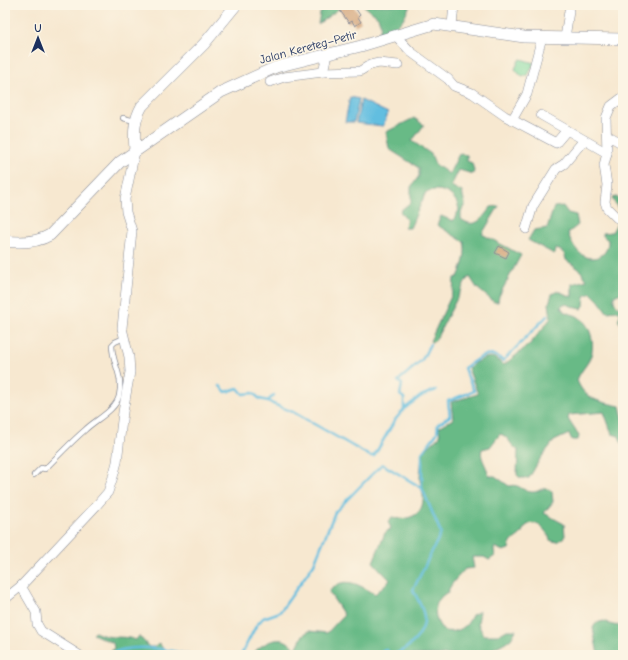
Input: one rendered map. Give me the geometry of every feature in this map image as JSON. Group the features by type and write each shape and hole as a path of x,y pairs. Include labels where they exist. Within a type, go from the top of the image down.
{"street":[{"path":"5,599 21,586 108,492 117,462 122,412 130,372 129,357 122,322 132,231 126,212 125,199 135,152 135,121 142,106 204,44 236,5"},
{"path":"452,25 454,5"},
{"path":"566,38 569,11"},
{"name":"Jalan Kereteg–Petir","path":"5,240 22,242 37,240 50,235 113,169 135,152 221,92 276,66 396,36 431,24 452,25 514,36 623,39"},
{"path":"396,36 401,43 448,79 454,86 475,94 512,120 556,143 567,130"},
{"path":"512,120 527,94 542,37"},
{"path":"324,72 327,54"},
{"path":"270,82 284,78 324,72 360,71 370,65 379,63 398,65"},
{"path":"617,218 607,208 605,202 607,185 604,163 608,153 607,112 623,97"},
{"path":"541,115 608,153"},
{"path":"607,135 623,144"},
{"path":"526,229 533,206 556,169 564,164 584,140"},
{"path":"21,586 36,612 37,624 41,631 79,655"}],"lane":[{"path":"123,118 135,121"},
{"path":"34,475 41,468 45,469 92,422 109,410 118,400 119,374 112,358 112,345 124,338"}],"green space":[{"path":"328,5 344,5 318,24 320,13"},
{"path":"363,5 410,5 399,24 391,29 379,33 381,25 378,17"},
{"path":"521,59 534,63 528,75 522,77 515,69 519,60"},
{"path":"414,118 424,125 412,141 431,154 435,164 449,174 459,154 467,155 467,161 472,163 474,171 473,174 459,170 451,186 462,192 465,204 461,212 461,219 466,222 475,223 482,219 491,207 499,206 482,234 521,255 499,296 498,302 494,302 477,288 470,277 467,279 435,341 431,342 430,341 453,292 454,278 458,277 464,260 465,246 464,242 437,225 441,216 453,221 459,210 458,204 455,200 447,193 442,191 431,190 426,192 410,228 404,228 407,221 400,211 411,202 411,187 419,176 419,168 389,149 386,132"},
{"path":"617,197 623,208 623,292 614,296 614,301 623,309 623,323 621,324 618,320 621,313 617,311 607,312 591,293 585,296 584,306 581,309 565,304 561,307 565,312 577,316 589,329 592,341 592,353 589,361 577,380 580,387 589,396 600,401 620,406 623,418 623,447 619,436 612,434 604,412 569,415 568,419 579,436 578,440 572,440 569,434 554,441 540,459 529,478 520,478 517,475 518,450 503,435 500,434 490,447 482,449 482,458 490,476 495,476 509,486 518,486 531,492 546,489 552,492 553,502 544,513 564,524 565,536 556,542 552,541 540,526 533,523 529,524 512,542 509,549 503,551 495,547 495,556 489,560 484,557 472,557 474,568 465,569 453,583 448,592 439,600 437,605 437,621 444,631 461,629 470,620 472,615 480,611 478,623 483,635 498,635 507,630 516,630 511,639 489,651 487,655 252,655 261,646 274,640 284,640 296,649 303,635 309,631 327,633 344,615 329,592 340,583 351,583 363,587 375,594 390,580 373,562 385,533 391,528 388,522 392,518 407,518 420,511 423,497 420,478 422,453 440,436 439,427 453,419 451,402 478,394 468,368 489,357 497,359 504,365 531,343 551,318 549,303 552,294 558,291 572,297 572,284 587,280 579,269 566,260 565,255 560,250 555,249 554,254 528,240 534,230 547,228 554,207 563,206 568,213 576,215 578,225 568,233 576,248 587,257 592,258 602,255 605,252 608,240 603,236 603,233 612,232 620,218 619,210 612,198"},
{"path":"604,621 614,625 623,624 623,653 620,655 598,655 593,628 596,623"},
{"path":"95,632 101,635 126,637 136,640 139,636 149,647 155,647 159,643 166,653 165,655 108,655 114,648 113,643 93,634"}],"water":[{"path":"350,97 359,99 354,122 345,122"},
{"path":"361,100 388,113 383,126 356,123"}],"building":[{"path":"336,5 353,5 360,15 358,17 361,22 355,26 352,21 349,23"},
{"path":"499,246 509,252 506,258 495,253"}],"waterway":[{"path":"379,655 385,649 392,655 410,645 419,635 424,623 424,616 420,603 413,590 441,533 422,488 422,453 437,433 438,424 450,416 448,401 474,391 464,368 479,358 488,355 493,355 503,361 547,316"},
{"path":"404,408 404,398 400,395 402,384 398,381 422,360 430,344"},
{"path":"220,386 226,392 238,388 243,394 253,393 260,399 268,401 274,395"},
{"path":"268,401 293,412 370,456 374,456 395,420 404,409 421,396 436,390"},
{"path":"241,655 256,626 263,618 280,612 314,564 335,512 382,464 422,488"},
{"path":"107,655 116,651 137,648 169,650 189,655"}]}
